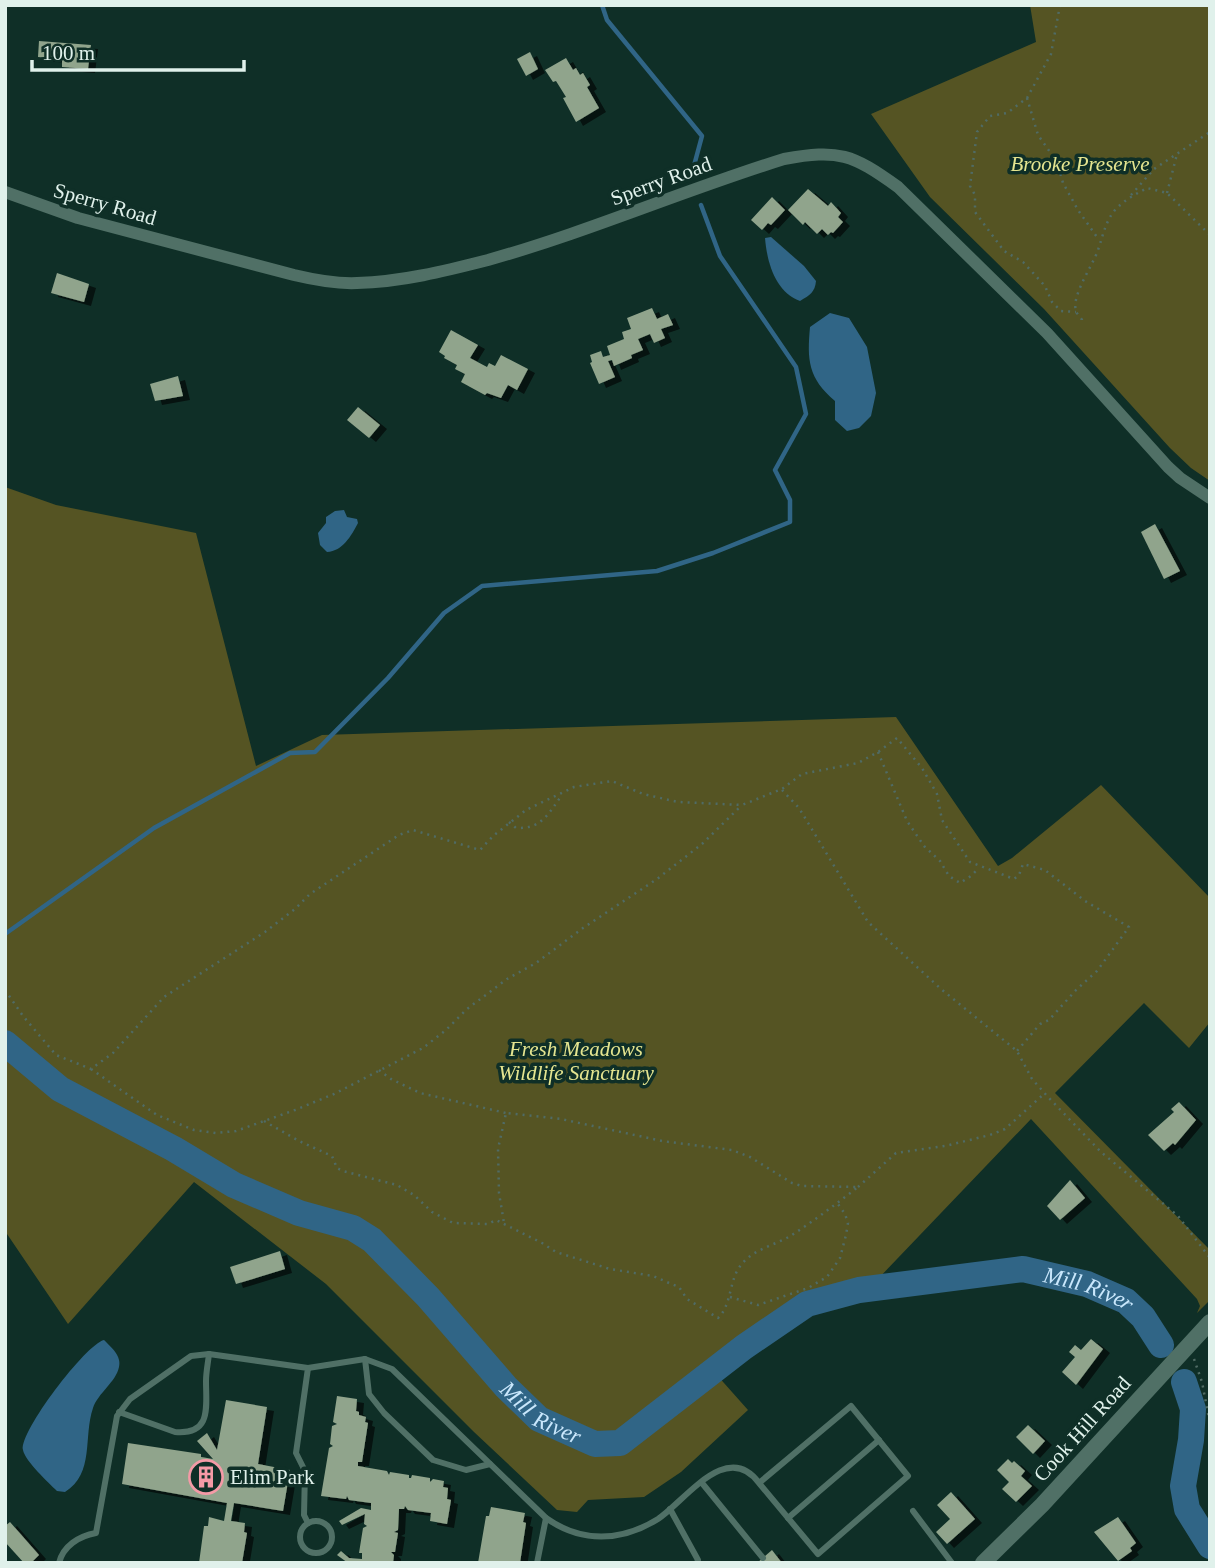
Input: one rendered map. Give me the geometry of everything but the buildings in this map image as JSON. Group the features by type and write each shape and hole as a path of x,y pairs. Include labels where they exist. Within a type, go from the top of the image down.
{"street":[{"name":"Sperry Road","path":"5,192 78,218 233,259 294,275 355,284 389,281 534,247 784,159 818,153 852,158 872,168 898,187 1047,333 1168,467 1210,498"},
{"name":"Cook Hill Road","path":"983,1563 1042,1505 1210,1322"}],"lane":[{"path":"119,1412 175,1432 185,1433 195,1429 205,1419 208,1409 205,1378 209,1354"},
{"path":"59,1563 60,1557 71,1544 83,1535 96,1533 119,1412 130,1399 191,1356 209,1354 308,1368 365,1359 391,1369 546,1518 580,1536 605,1537 631,1532 658,1519 713,1473 727,1467 741,1469 754,1476 824,1563"},
{"path":"365,1359 369,1394 384,1413 433,1460 466,1470 490,1464"},
{"path":"308,1368 296,1453 305,1471 304,1515 308,1523"},
{"path":"759,1483 851,1406 908,1476 818,1554"},
{"path":"788,1518 879,1440"},
{"path":"702,1483 763,1558"},
{"path":"670,1509 697,1563"},
{"path":"913,1511 952,1563"},
{"path":"537,1563 546,1518"},
{"path":"321,1522 329,1528 331,1538 323,1550 313,1552 301,1543 300,1533 308,1523 321,1522"}],"path":[{"path":"1060,5 1051,54 1027,98 1007,113 990,116 977,132 970,186 975,195 975,212 1004,251 1023,262 1045,286 1052,302 1061,311 1076,312"},
{"path":"1027,98 1038,135 1057,162 1063,183 1078,210 1100,241"},
{"path":"1082,320 1076,312 1076,302 1102,231 1114,211 1154,169 1210,132"},
{"path":"1167,193 1177,154"},
{"path":"1127,199 1147,188 1167,193 1210,234"},
{"path":"5,990 56,1055 91,1069 157,1115 194,1130 216,1133 236,1131 334,1094 423,1048 490,991 536,963 657,879 702,844 742,805 782,789 802,774 848,766 878,752 897,738 910,752 937,794 942,820 970,862 1014,879 1023,864 1045,870 1085,901 1129,927 1097,971 1049,1020 1040,1024 1017,1051"},
{"path":"878,752 907,821 949,876 960,883 979,867"},
{"path":"91,1069 113,1053 164,997 265,932 310,894 399,835 413,830 480,850 526,810 574,787 612,781 643,794 678,802 742,805"},
{"path":"782,789 799,808 868,922 941,989 1017,1051 1032,1079 1045,1093 1101,1152 1178,1216 1210,1258"},
{"path":"509,822 516,828 528,829 542,822 564,792"},
{"path":"379,1070 420,1093 506,1113 561,1119 662,1141 732,1150 802,1186 858,1187"},
{"path":"264,1121 332,1156 337,1168 343,1171 397,1185 414,1195 432,1212 453,1223 488,1224 496,1220 556,1252 610,1269 653,1276 678,1287 687,1299 718,1318 723,1314 740,1265 838,1204 886,1160 900,1152 945,1146 1005,1129 1045,1093"},
{"path":"504,1223 499,1194 498,1149 506,1113"},
{"path":"730,1297 758,1305 808,1288 827,1277 840,1258 848,1223 838,1204"},
{"path":"1186,1347 1198,1368 1210,1424"}],"green space":[{"name":"Brooke Preserve","path":"1030,5 1210,5 1210,481 1170,448 1044,309 930,197 871,114 1036,42"},
{"name":"Fresh Meadows Wildlife Sanctuary","path":"5,487 56,505 196,533 256,766 322,735 896,717 998,866 1012,858 1101,785 1210,898 1210,1022 1189,1048 1144,1003 1055,1093 1210,1250 1210,1300 1197,1313 1200,1306 1197,1299 1031,1119 875,1282 853,1298 785,1324 716,1374 748,1410 681,1472 644,1497 588,1500 577,1512 557,1510 474,1432 326,1284 194,1182 68,1324 5,1231"}],"water":[{"path":"771,237 804,266 816,281 811,293 800,301 784,291 774,275 765,238"},
{"path":"830,313 849,318 867,347 876,393 871,416 859,428 847,431 835,420 835,401 814,376 809,359 810,327"},
{"path":"344,510 347,517 357,519 358,523 342,546 327,552 320,545 318,533 326,523 326,517 335,511"},
{"path":"104,1340 117,1355 119,1367 93,1408 81,1475 65,1492 57,1491 28,1460 23,1450 25,1440 42,1408 69,1372 95,1345"}],"waterway":[{"path":"602,5 607,20 702,136 692,173"},
{"path":"5,934 154,828 290,753 315,752 388,678 444,613 482,586 657,571 713,553 790,522 790,500 775,470 806,414 796,367 720,256 701,205"},
{"name":"Mill River","path":"5,1043 60,1089 174,1149 234,1185 299,1213 353,1228 372,1240 428,1297 506,1387 539,1419 595,1444 620,1443 744,1347 807,1304 859,1290 1023,1269 1087,1284 1126,1301 1143,1317 1161,1345"},
{"name":"Mill River","path":"1184,1382 1193,1409 1183,1486 1187,1509 1210,1546"}],"place":[{"name":"Elim Park","path":"206,1477"}]}
